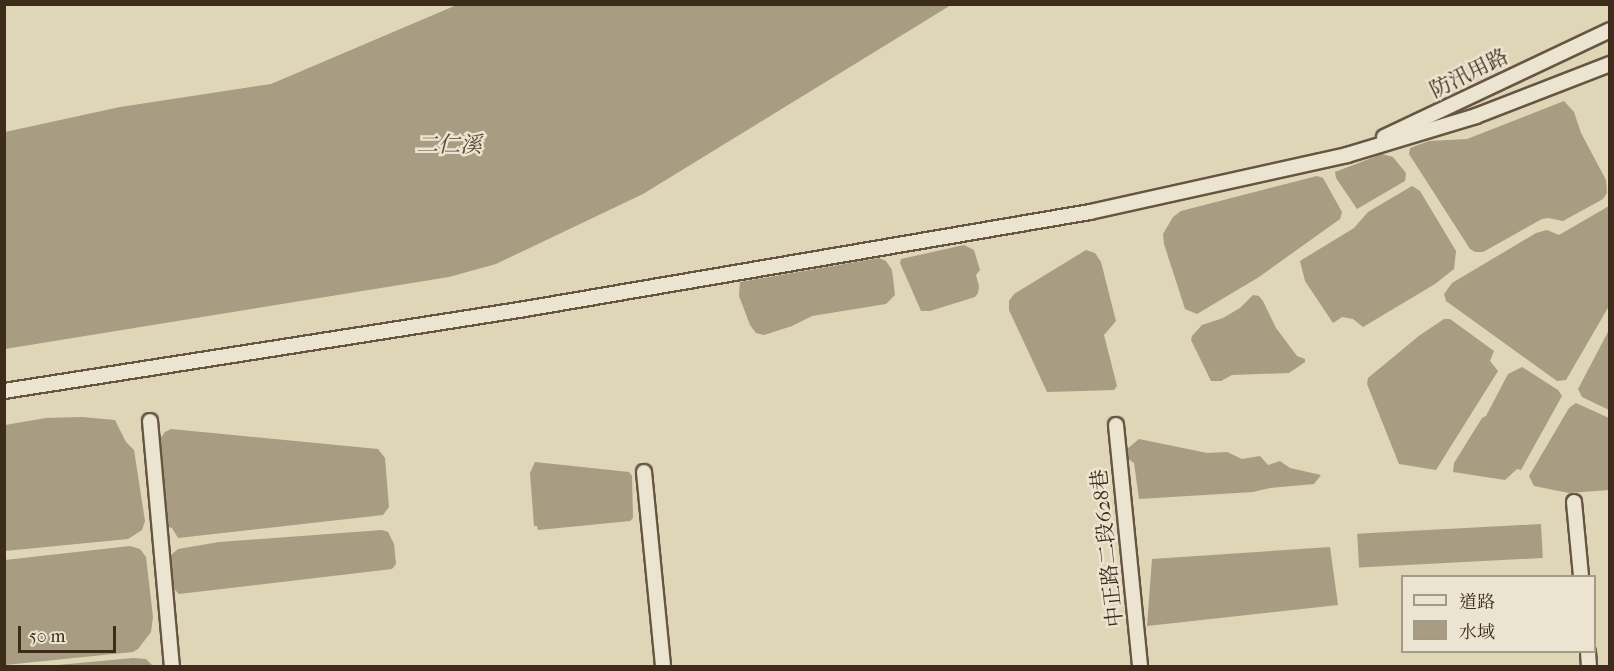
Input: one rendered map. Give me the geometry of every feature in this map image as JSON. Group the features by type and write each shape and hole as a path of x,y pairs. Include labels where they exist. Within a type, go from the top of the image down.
{"street":[{"name":"防汛用路","path":"1347,155 1610,30"},
{"path":"4,391 525,309 1090,212 1347,155 1476,116 1610,64"},
{"path":"150,421 172,666"},
{"name":"中正路二段628巷","path":"1116,425 1140,666"},
{"path":"644,472 663,666"},
{"path":"1574,502 1581,575"}],"water":[{"name":"二仁溪","path":"459,4 951,5 643,194 496,264 449,277 5,349 5,132 120,107 271,84"},
{"path":"1564,101 1574,112 1581,133 1606,180 1607,193 1603,199 1563,221 1542,219 1483,252 1470,249 1409,154 1410,148 1429,141 1467,139"},
{"path":"1382,154 1393,157 1406,173 1405,181 1357,209 1336,178 1335,172"},
{"path":"1317,176 1323,178 1342,212 1340,219 1259,277 1197,314 1185,309 1164,244 1163,234 1173,217 1181,211"},
{"path":"1412,186 1420,191 1456,251 1454,269 1435,284 1363,327 1353,319 1342,317 1333,323 1305,281 1300,261 1354,228 1368,212"},
{"path":"1609,206 1609,306 1566,380 1557,381 1446,301 1444,294 1452,283 1536,233 1547,230 1559,235"},
{"path":"964,245 974,250 980,270 976,275 978,293 975,297 930,311 921,311 900,263 901,259"},
{"path":"1086,250 1095,253 1101,262 1116,321 1104,335 1117,386 1114,390 1047,392 1009,310 1009,301 1014,294"},
{"path":"879,258 886,261 892,270 895,295 886,304 812,316 792,326 764,335 756,333 750,325 739,296 740,282"},
{"path":"1253,295 1259,296 1263,301 1276,328 1297,356 1305,359 1305,362 1289,373 1232,375 1221,381 1211,381 1191,340 1192,336 1202,325 1223,318 1240,308"},
{"path":"1444,319 1450,319 1494,351 1490,361 1498,371 1436,470 1399,464 1367,384 1368,378 1420,335"},
{"path":"1609,330 1609,410 1582,397 1578,389"},
{"path":"1522,367 1558,390 1562,396 1521,470 1517,469 1505,480 1453,472 1454,463 1482,418 1486,416 1508,374"},
{"path":"1576,403 1609,418 1609,490 1569,493 1534,486 1529,476 1569,408"},
{"path":"82,417 115,420 126,442 134,450 145,521 142,530 128,539 5,551 5,425 46,418"},
{"path":"171,429 378,449 385,458 389,507 383,515 178,538 172,528 165,526 157,443 165,432"},
{"path":"1139,439 1207,453 1227,452 1242,459 1260,456 1268,465 1280,461 1290,468 1321,475 1314,484 1253,492 1139,499 1134,463 1127,458 1127,449"},
{"path":"535,462 629,472 632,476 633,518 630,521 538,530 537,526 534,526 530,473"},
{"path":"1541,524 1543,558 1359,568 1357,534"},
{"path":"382,530 388,532 394,544 396,564 392,569 179,594 172,587 171,555 178,549 219,542"},
{"path":"130,546 140,549 146,557 153,617 151,632 138,649 133,652 5,665 5,560"},
{"path":"1330,547 1338,605 1147,626 1152,559"},
{"path":"133,658 146,659 153,666 47,666"}]}
